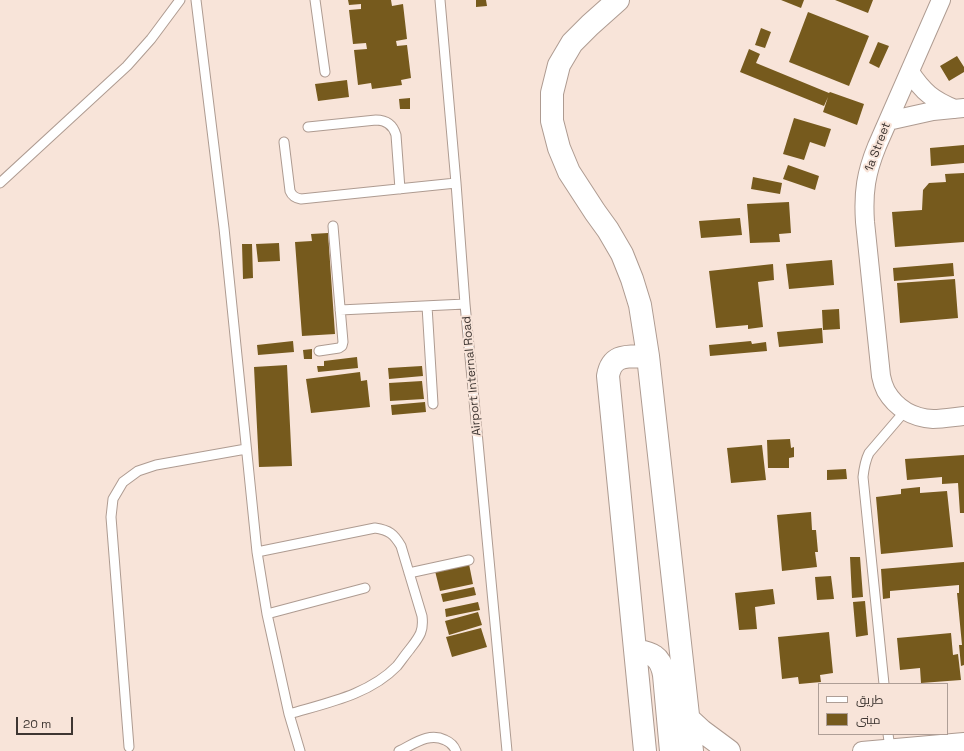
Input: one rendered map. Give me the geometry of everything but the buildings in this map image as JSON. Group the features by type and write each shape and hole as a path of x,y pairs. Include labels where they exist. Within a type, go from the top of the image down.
{"street":[{"path":"618,0 572,43 559,65 552,93 552,121 559,148 570,172 622,254 640,305 648,356 692,751"},
{"name":"1a Street","path":"905,411 894,402 885,390 881,376 864,222 864,204 870,163 942,0"},
{"path":"910,72 918,84 929,95 942,104 960,108"},
{"path":"888,121 933,111 960,108"},
{"path":"645,751 608,376 613,363 618,358 648,356"},
{"path":"905,411 919,417 933,419 964,416"},
{"path":"635,650 654,655 662,669 664,676 671,751"},
{"path":"689,719 702,731 729,751"},
{"path":"862,751 892,745 916,748 964,742"}],"lane":[{"path":"0,183 127,66 151,39 180,0"},
{"path":"196,0 224,228 257,552 267,614 289,714 300,751"},
{"path":"315,0 325,72"},
{"name":"Airport Internal Road","path":"440,0 465,304 507,751"},
{"path":"308,127 376,120 387,122 395,130 396,135 400,189"},
{"path":"284,142 290,191 297,199 456,183"},
{"path":"319,351 339,348 342,346 343,342 333,226"},
{"path":"340,310 465,304"},
{"path":"427,306 433,404"},
{"path":"884,683 863,477 864,468 869,453 905,411"},
{"path":"129,747 111,518 113,499 123,482 138,471 156,465 246,449"},
{"path":"257,552 375,528 383,529 391,533 401,546 422,616 422,632 418,638 397,666 371,686 357,693 289,714"},
{"path":"409,573 469,560"},
{"path":"267,614 365,588"},
{"path":"399,751 430,737 439,737 448,741 456,751"}]}
